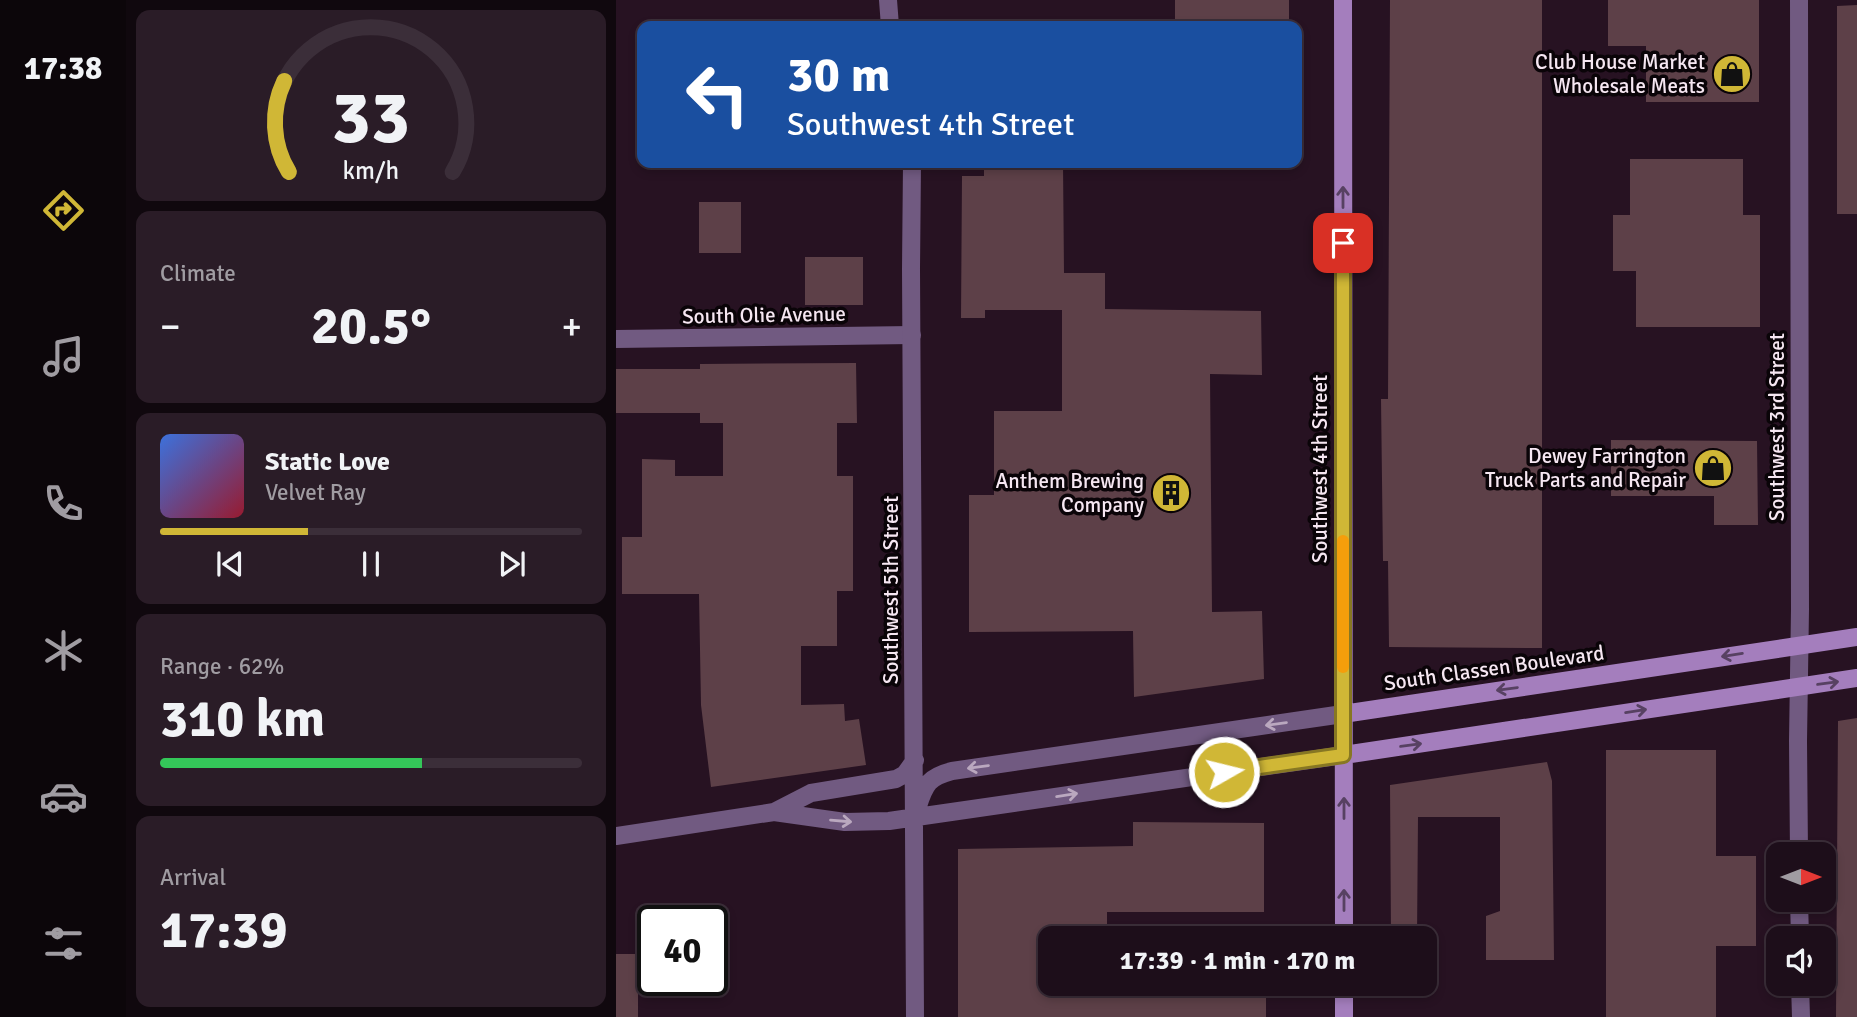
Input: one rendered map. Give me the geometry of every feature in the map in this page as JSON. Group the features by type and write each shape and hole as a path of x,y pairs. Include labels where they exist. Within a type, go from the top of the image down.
{"main road":[{"name":"Southwest 4th Street","path":"1343,0 1344,926"},
{"name":"South Classen Boulevard","path":"1343,714 1857,637"},
{"path":"1343,755 1857,678"},
{"path":"1344,996 1344,1017"}],"street":[{"path":"888,0 890,21"},
{"name":"Southwest 3rd Street","path":"1799,0 1799,842"},
{"name":"Southwest 5th Street","path":"912,168 915,1017"},
{"name":"South Olie Avenue","path":"616,339 912,335"},
{"name":"South Classen Boulevard","path":"915,817 927,785 933,777 942,774 1343,714"},
{"path":"616,836 774,812 845,822 915,817 1343,755"},
{"path":"774,812 811,793 896,779 905,774 915,760"},
{"path":"1800,996 1801,1017"}],"building":[{"path":"1175,0 1289,0 1289,21 1175,20"},
{"path":"1390,0 1542,0 1542,648 1389,647 1388,561 1383,561 1381,399 1388,399"},
{"path":"1608,0 1759,0 1759,102 1646,102 1646,46 1608,46"},
{"path":"1857,5 1857,214 1837,214 1837,6"},
{"path":"1630,159 1743,159 1743,215 1760,215 1760,327 1636,327 1636,271 1613,271 1613,215 1630,215"},
{"path":"984,168 1063,168 1064,273 1105,273 1105,309 1261,311 1262,375 1210,374 1212,612 1262,611 1264,679 1134,697 1133,631 969,632 969,495 994,495 994,411 1062,411 1062,310 985,310 985,318 961,318 962,176 984,176"},
{"path":"699,202 741,202 741,253 699,253"},
{"path":"805,257 863,257 863,305 805,305"},
{"path":"856,363 857,423 837,423 837,476 853,476 853,591 837,591 837,646 801,646 801,705 844,704 845,721 859,719 866,765 711,787 701,705 699,594 622,594 622,537 642,537 642,459 675,460 675,476 723,476 723,423 700,423 700,413 616,413 616,369 700,369 700,364"},
{"path":"1611,440 1757,441 1758,525 1714,525 1714,496 1611,496"},
{"path":"1857,718 1857,1017 1836,1017 1838,721"},
{"path":"1606,750 1716,750 1716,856 1756,856 1756,946 1716,946 1716,1017 1606,1017"},
{"path":"1547,762 1552,781 1554,960 1486,960 1486,916 1500,911 1500,817 1418,817 1417,926 1391,926 1390,785"},
{"path":"1133,822 1264,823 1264,912 1107,912 1107,926 1038,926 1038,996 1266,996 1266,1017 958,1017 958,849 1133,846"},
{"path":"616,954 637,954 638,1017 616,1017"}],"slow traffic":[{"path":"1343,541 1343,667"}],"place":[{"name":"Club House Market Wholesale Meats","path":"1732,74"},
{"name":"Dewey Farrington Truck Parts and Repair","path":"1713,468"},
{"name":"Anthem Brewing Company","path":"1171,493"}],"route":[{"path":"1224,772 1343,755 1343,243"}]}
